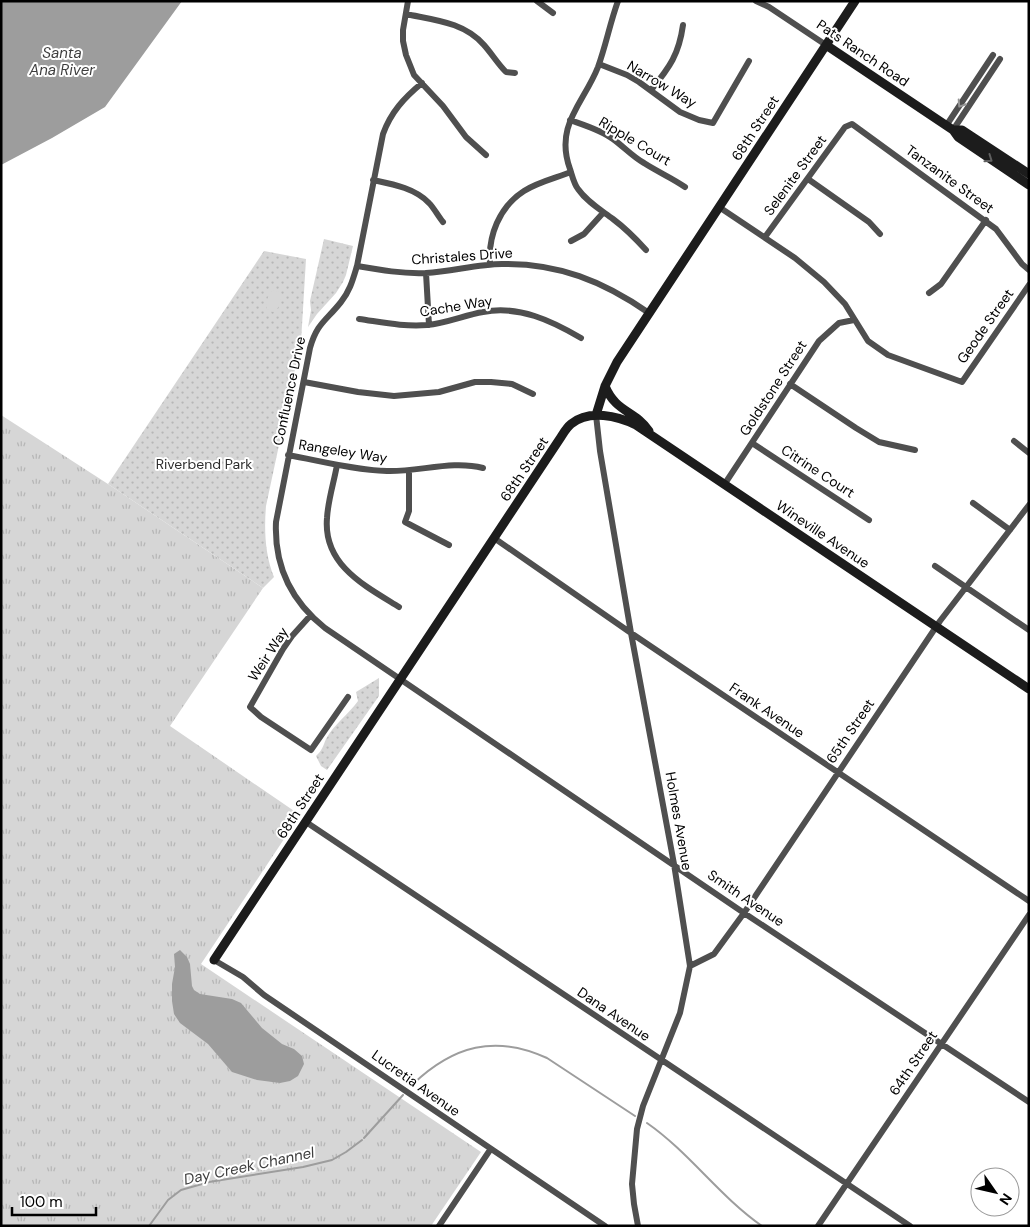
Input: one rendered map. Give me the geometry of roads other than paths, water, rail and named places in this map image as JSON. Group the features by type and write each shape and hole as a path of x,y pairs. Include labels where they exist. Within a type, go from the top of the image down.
{"street":[{"path":"408,1 402,30 409,64 414,75 443,106 466,137 486,155"},
{"path":"537,1 553,13"},
{"path":"618,1 599,64 568,125 567,160 578,189 603,213 624,228 646,250"},
{"name":"Pats Ranch Road","path":"756,1 776,11 950,128 958,137 1029,185"},
{"name":"68th Street","path":"214,960 567,428 578,419 596,415 605,386 617,362 856,1"},
{"path":"406,14 452,24 467,30 483,44 506,72 515,73"},
{"path":"651,90 675,58 683,25"},
{"path":"950,128 975,82 993,55"},
{"path":"950,128 1000,59"},
{"name":"Narrow Way","path":"599,64 628,76 651,90 680,112 712,123 749,61"},
{"path":"975,82 982,86"},
{"name":"Confluence Drive","path":"400,679 310,616 294,594 280,566 276,542 276,517 315,333 351,286 357,266 387,122 404,99 422,83"},
{"name":"Ripple Court","path":"570,120 613,139 624,150 671,177 685,188"},
{"name":"Tanzanite Street","path":"845,127 852,124 986,220 1005,238 1018,258 1029,270"},
{"name":"Selenite Street","path":"765,237 845,127"},
{"name":"Pats Ranch Road","path":"950,128 962,130 1029,174"},
{"path":"490,264 492,236 496,223 509,204 530,188 571,172"},
{"path":"808,179 869,222 880,234"},
{"path":"374,180 398,185 428,201 443,222"},
{"path":"719,207 795,258 824,282 845,304 854,320"},
{"path":"571,241 584,234 603,213"},
{"path":"929,293 941,284 986,220"},
{"name":"Christales Drive","path":"357,266 391,271 426,273 490,264 544,266 581,276 613,290 649,313"},
{"path":"426,273 429,325"},
{"name":"Geode Street","path":"854,320 868,341 888,354 962,382 1029,285"},
{"name":"Cache Way","path":"359,319 398,324 429,325 484,312 510,310 546,319 581,338"},
{"name":"Goldstone Street","path":"724,485 819,341 839,323 854,320"},
{"path":"304,382 358,392 394,396 439,392 475,382 491,382 512,384 534,394"},
{"path":"790,384 879,442 915,450"},
{"path":"605,386 614,403 643,422 651,434"},
{"name":"Wineville Avenue","path":"596,415 625,420 651,434 1029,689"},
{"name":"Holmes Avenue","path":"596,415 600,451 674,864 690,966 680,1013 643,1106 637,1129 632,1184 638,1226"},
{"path":"1014,441 1029,453"},
{"name":"Citrine Court","path":"752,443 869,520"},
{"name":"Rangeley Way","path":"288,454 367,470 408,471 460,464 484,468"},
{"path":"337,465 327,520 329,541 343,567 354,579 399,607"},
{"path":"408,471 409,511 405,522 449,545"},
{"path":"973,503 1010,530"},
{"name":"65th Street","path":"690,966 714,954 744,913 936,626 1029,505"},
{"name":"Frank Avenue","path":"494,538 632,634 1029,901"},
{"path":"935,566 1029,630"},
{"name":"Weir Way","path":"310,616 282,649 250,707 261,717 311,750 348,697"},
{"name":"Smith Avenue","path":"400,679 744,913 1029,1102"},
{"name":"Dana Avenue","path":"306,822 910,1226"},
{"name":"64th Street","path":"818,1226 1029,915"},
{"name":"Lucretia Avenue","path":"214,960 243,977 264,995 490,1150 605,1226"},
{"path":"439,1226 490,1150"}],"water":[{"name":"Santa Ana River","path":"1,1 182,1 105,107 1,165"},
{"path":"180,950 187,957 190,964 194,990 200,994 232,999 241,1003 262,1028 282,1044 294,1049 302,1056 304,1064 298,1076 290,1081 280,1083 257,1080 232,1072 208,1044 180,1023 174,1014 172,984 175,967 174,954"}],"waterway":[{"name":"Day Creek Channel","path":"413,1084 428,1071 459,1053 492,1046 510,1047 547,1058 635,1116"},
{"name":"Day Creek Channel","path":"364,1138 403,1095"},
{"name":"Day Creek Channel","path":"647,1123 663,1135 746,1214 762,1226"},
{"name":"Day Creek Channel","path":"149,1226 168,1200 181,1190 209,1182 303,1167 332,1160 362,1140"}],"park label":[{"name":"Riverbend Park","path":"204,464"}]}
